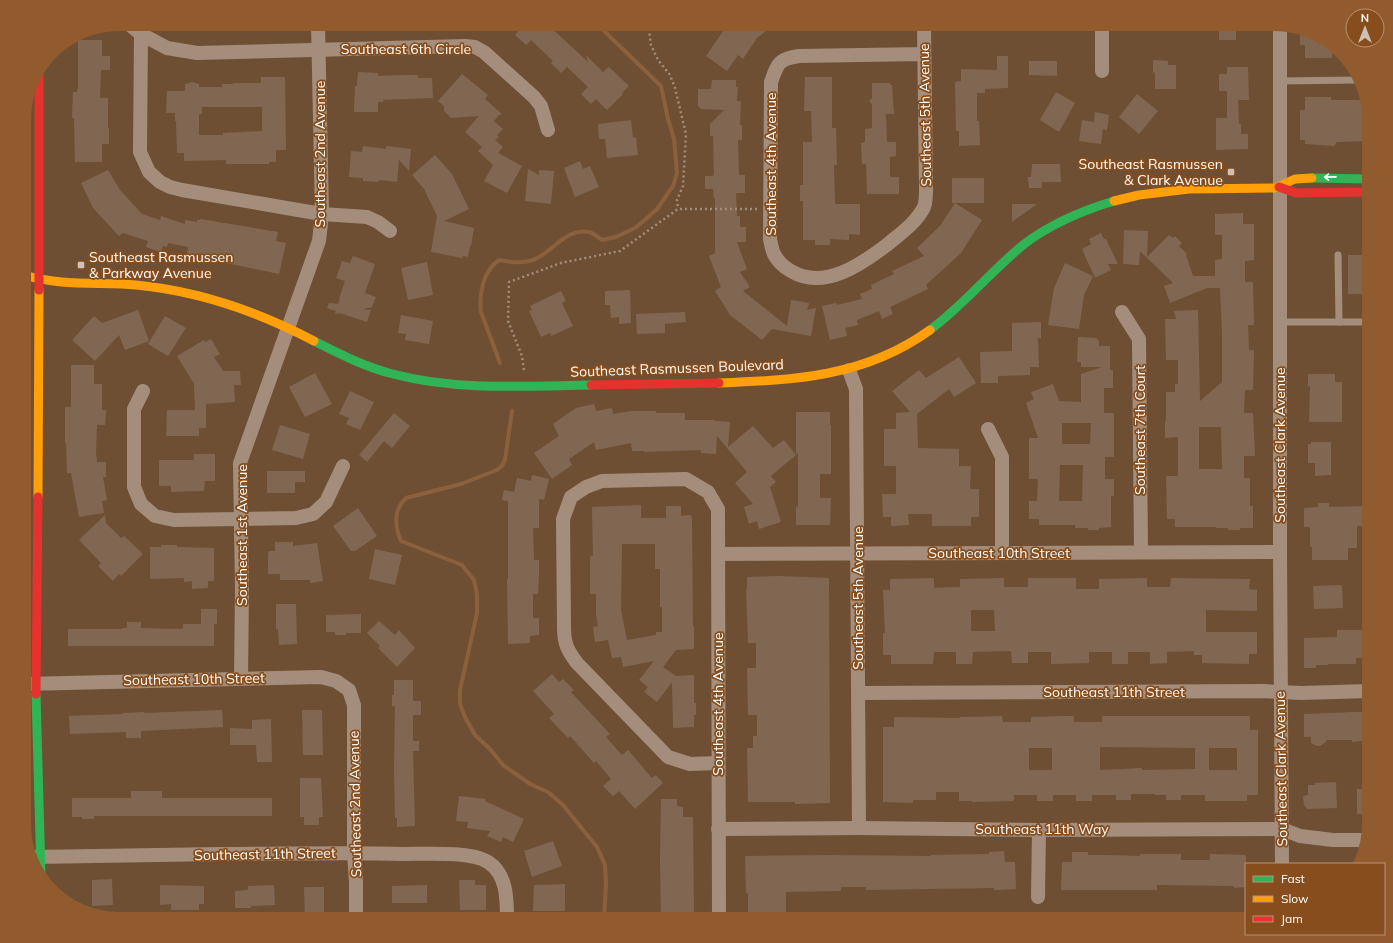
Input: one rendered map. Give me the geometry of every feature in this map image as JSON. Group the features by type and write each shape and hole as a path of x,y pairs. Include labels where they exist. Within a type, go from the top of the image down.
{"street":[{"name":"Southeast 6th Circle","path":"137,31 167,48 197,53 474,47 484,52 534,97 541,106 548,130"},
{"name":"Southeast 2nd Avenue","path":"289,328 319,241 322,214 318,31"},
{"name":"Southeast 5th Avenue","path":"798,276 812,279 829,278 852,267 877,253 903,232 916,220 924,206 926,189 924,31"},
{"path":"1102,31 1102,71"},
{"name":"Southeast Clark Avenue","path":"1280,32 1280,691 1282,863"},
{"path":"141,34 140,152 149,172 160,182 170,187 182,190 322,214 366,217 378,222 390,231"},
{"name":"Southeast 4th Avenue","path":"798,276 782,266 774,254 770,240 771,82 777,65 786,58 799,56 924,54"},
{"path":"31,662 39,498 39,83"},
{"name":"Southeast Rasmussen Boulevard","path":"39,281 60,283 124,284 162,288 192,294 241,308 271,319 363,364 396,376 457,386 772,381 819,377 849,370 889,354 924,334 953,311 1024,244 1072,216 1109,202 1152,193 1203,188 1263,188 1279,186 1296,178 1342,177 1362,178"},
{"name":"Southeast Rasmussen Boulevard","path":"1279,186 1296,193 1362,192"},
{"path":"31,278 39,281"},
{"path":"31,283 39,281"},
{"name":"Southeast 7th Court","path":"1122,312 1139,339 1141,552"},
{"name":"Southeast 1st Avenue","path":"241,678 242,588 240,463 268,381 289,328"},
{"name":"Southeast 5th Avenue","path":"849,370 856,389 859,828"},
{"path":"143,391 134,409 134,487 141,504 155,516 174,520 296,518 313,514 326,502 343,466"},
{"path":"988,429 1002,456 1002,553"},
{"name":"Southeast 4th Avenue","path":"718,763 690,764 668,757 569,653 564,640 563,518 571,497 586,487 602,481 686,479 708,492 718,509 719,912"},
{"path":"31,498 39,498"},
{"name":"Southeast 10th Street","path":"719,554 1280,552"},
{"name":"Southeast 10th Street","path":"31,683 321,677 336,681 349,690"},
{"name":"Southeast 2nd Avenue","path":"349,690 354,706 354,852 356,912"},
{"name":"Southeast 11th Street","path":"858,693 1280,691 1302,693 1362,691"},
{"path":"31,712 36,852"},
{"name":"Southeast 11th Way","path":"718,829 1282,829 1300,836 1333,840 1360,840"},
{"path":"1038,897 1039,830"},
{"name":"Southeast 11th Street","path":"38,857 354,852 458,855 477,857 488,862 497,870 503,881 507,894 507,912"}],"lane":[{"path":"1279,81 1353,80"},
{"path":"1338,255 1339,322"},
{"path":"1280,322 1362,322"}],"path":[{"path":"649,31 651,45 658,60 670,74 675,88 686,134 683,186 677,200 678,209"},
{"path":"526,386 522,356 508,321 509,282 561,263 620,251 678,209 770,209"}],"building":[{"path":"519,31 555,31 588,62 586,55 603,72 609,67 629,86 607,110 596,99 591,104 581,94 588,87 567,67 561,73 551,63 553,61 531,40 526,45 515,35"},
{"path":"723,31 766,31 757,38 743,59 738,55 727,71 706,56"},
{"path":"1219,31 1236,31 1236,40 1219,40"},
{"path":"1300,35 1313,40 1323,46 1332,53 1332,58 1305,58 1305,45 1300,45"},
{"path":"81,40 102,40 102,56 110,56 110,70 101,70 100,98 108,98 109,128 109,144 102,144 102,162 75,162 74,118 72,118 73,92 77,92 78,42"},
{"path":"997,56 1008,56 1008,88 985,89 985,93 977,93 977,121 979,121 980,145 959,146 959,131 956,131 955,82 961,81 961,69 997,70"},
{"path":"1153,60 1168,61 1168,65 1176,65 1176,89 1155,89"},
{"path":"1029,61 1057,61 1057,76 1029,75"},
{"path":"1227,67 1248,67 1249,100 1238,100 1241,134 1248,134 1248,149 1216,150 1216,118 1227,118 1227,91 1219,91 1219,74 1227,74"},
{"path":"358,72 378,73 378,76 418,75 418,78 432,78 433,98 383,100 383,102 378,102 378,112 354,112 355,86 357,86"},
{"path":"462,74 488,95 485,99 502,114 499,115 494,121 503,129 497,135 499,137 495,140 503,147 498,153 522,166 507,193 484,181 493,165 478,151 482,147 465,132 479,116 451,118 444,111 444,106 438,101"},
{"path":"261,77 285,77 286,150 276,150 276,162 269,162 269,164 226,164 226,160 184,161 184,153 177,153 175,113 166,113 167,91 185,91 185,84 192,82 199,84 199,87 222,87 222,84 233,83 261,83","holes":["202,107 262,107 262,131 223,133 223,135 199,135 199,114 202,114"]},
{"path":"805,77 832,77 832,128 836,128 837,165 834,165 835,204 860,204 860,235 849,234 849,240 830,239 830,245 815,245 815,240 803,240 803,201 800,201 800,185 803,185 803,142 812,142 811,111 804,111"},
{"path":"712,80 736,80 736,87 738,87 737,101 741,101 740,125 742,125 742,140 738,140 739,175 745,175 745,193 736,193 737,216 740,216 740,227 746,227 746,242 737,242 747,269 740,272 750,287 743,291 787,326 791,300 809,303 807,310 816,308 811,336 772,329 762,340 730,315 715,291 721,287 709,256 715,253 715,198 714,199 713,189 705,189 705,176 713,176 714,174 713,136 710,136 710,124 724,110 701,109 698,106 698,89 711,89"},
{"path":"872,83 890,83 890,85 892,85 894,114 886,114 887,142 896,142 896,156 890,157 890,177 899,177 899,194 867,194 866,164 862,164 861,143 865,142 865,129 872,128 872,104 869,101 872,98"},
{"path":"1056,92 1075,103 1059,132 1040,120"},
{"path":"1137,94 1158,111 1139,134 1119,117"},
{"path":"1305,97 1331,97 1331,100 1360,100 1362,119 1362,141 1337,142 1334,146 1305,144 1305,140 1300,140 1300,110 1305,110"},
{"path":"1095,112 1109,115 1107,130 1103,129 1101,144 1079,141 1082,120 1094,122"},
{"path":"631,120 633,138 636,137 638,155 607,158 605,139 599,139 598,124"},
{"path":"363,146 386,149 387,146 411,149 409,171 399,160 397,182 379,180 378,182 363,181 363,178 349,177 351,151 362,152"},
{"path":"435,155 452,174 469,209 444,221 474,228 468,257 463,256 462,258 431,252 437,216 424,189 412,175"},
{"path":"580,161 583,169 590,166 599,187 575,197 564,168"},
{"path":"1032,164 1060,164 1061,182 1042,182 1042,188 1029,188 1028,177 1031,177"},
{"path":"528,169 539,175 539,170 554,171 551,204 525,201"},
{"path":"108,170 120,190 142,214 160,220 161,216 185,224 185,220 197,222 197,220 200,219 278,232 276,241 286,243 279,274 217,261 217,258 187,254 188,247 168,243 167,247 163,246 161,252 146,247 148,241 123,233 119,236 93,208 81,183"},
{"path":"952,178 984,178 984,203 952,203"},
{"path":"955,203 982,220 961,253 926,285 928,289 890,307 893,314 882,319 879,311 857,320 858,325 845,328 847,336 830,340 822,306 836,303 837,305 862,299 860,294 872,289 871,285 894,274 892,271 924,256 917,248 940,226"},
{"path":"1012,204 1037,204 1012,222"},
{"path":"1243,213 1243,224 1254,224 1254,260 1245,261 1245,282 1253,282 1254,325 1248,325 1249,350 1254,350 1253,390 1245,390 1244,413 1253,413 1255,456 1244,456 1244,478 1250,478 1250,506 1253,506 1253,528 1240,528 1240,530 1228,530 1228,528 1216,527 1175,527 1175,519 1167,519 1166,476 1178,476 1178,437 1165,438 1166,392 1175,392 1175,384 1178,384 1178,360 1166,360 1165,319 1176,319 1174,311 1198,310 1200,401 1222,382 1220,288 1207,288 1170,303 1164,286 1173,283 1140,251 1139,265 1123,264 1124,230 1148,231 1147,257 1169,235 1173,238 1175,236 1182,243 1179,246 1187,254 1186,255 1193,276 1215,276 1215,260 1222,259 1222,235 1215,235 1215,214","holes":["1199,427 1221,427 1222,469 1199,469"]},
{"path":"1101,233 1104,239 1106,239 1118,264 1108,264 1111,270 1095,278 1082,249 1091,244 1089,239"},
{"path":"1348,255 1362,255 1362,294 1348,294"},
{"path":"353,256 375,264 365,293 376,297 372,307 363,309 371,310 367,322 340,313 335,314 336,311 327,308 329,303 338,304 340,300 339,299 345,281 336,278 342,261 350,263"},
{"path":"427,262 433,295 408,300 401,268"},
{"path":"1065,263 1093,276 1084,295 1079,329 1048,325 1054,288"},
{"path":"630,290 631,323 619,324 619,317 611,318 610,305 605,305 605,291"},
{"path":"561,291 566,301 562,303 573,326 551,336 550,333 541,337 529,311 532,310 530,306"},
{"path":"138,310 149,341 125,350 119,335 95,361 72,340 94,316 102,323"},
{"path":"685,312 686,322 665,324 665,333 637,334 636,314"},
{"path":"401,315 433,321 429,344 405,340 406,334 398,333"},
{"path":"165,316 186,328 168,356 148,344"},
{"path":"1041,322 1041,338 1038,338 1039,367 1030,367 1030,375 998,376 998,383 981,383 980,352 1012,351 1012,323"},
{"path":"1078,337 1097,338 1097,340 1099,340 1099,346 1110,346 1110,370 1113,370 1113,388 1104,388 1104,413 1114,413 1114,457 1105,457 1105,479 1114,479 1114,496 1111,496 1111,527 1099,528 1099,530 1075,528 1075,525 1039,525 1039,519 1029,519 1029,501 1037,501 1038,479 1029,479 1029,438 1038,438 1026,403 1034,399 1031,392 1053,384 1059,401 1081,402 1081,374 1102,367 1081,367 1081,362 1077,362","holes":["1062,423 1091,423 1090,444 1062,444","1060,465 1083,465 1082,501 1059,501"]},
{"path":"211,339 220,354 214,357 223,371 240,371 241,385 234,385 235,402 206,404 206,428 199,428 199,436 166,436 167,410 195,410 194,384 177,356 204,340 205,342"},
{"path":"959,357 976,383 954,397 949,389 917,414 918,448 959,449 959,466 971,466 970,489 979,489 979,517 971,517 971,526 932,526 932,514 908,514 909,525 891,526 891,517 883,517 882,494 896,494 896,466 884,466 884,429 896,429 896,413 910,412 892,391 919,370 926,378"},
{"path":"71,365 94,365 94,384 102,384 102,410 106,410 105,425 97,425 96,452 97,462 106,462 106,477 103,477 107,500 102,501 104,513 79,517 71,473 67,473 65,443 65,407 71,407"},
{"path":"315,373 332,404 305,417 289,387"},
{"path":"1308,374 1335,374 1335,382 1342,382 1342,422 1309,422 1310,386 1308,387"},
{"path":"350,391 374,402 360,430 346,424 349,418 339,414"},
{"path":"594,404 596,411 612,408 613,414 632,411 656,411 656,413 685,413 685,420 715,420 730,422 728,447 753,426 773,448 784,440 796,455 771,476 776,482 770,487 781,522 759,529 757,521 749,524 744,507 753,504 735,483 747,472 717,436 716,454 701,453 701,450 632,451 631,443 596,450 594,442 569,459 572,465 552,479 534,453 559,436 553,424 576,408"},
{"path":"796,412 830,412 831,474 820,474 820,498 831,498 830,525 796,525 796,506 798,508 798,453 796,454"},
{"path":"394,413 410,426 392,448 384,441 367,462 359,455"},
{"path":"280,425 310,434 303,459 272,450"},
{"path":"1311,442 1331,442 1331,475 1315,476 1315,463 1308,463 1308,444 1311,444"},
{"path":"194,454 215,454 215,481 205,481 204,491 171,492 171,486 159,486 159,460 194,460"},
{"path":"267,471 305,471 305,482 295,482 295,493 267,493"},
{"path":"532,475 549,479 544,500 539,499 539,528 533,528 534,560 539,560 539,575 538,594 533,594 533,618 539,618 539,635 530,636 530,643 508,644 508,501 502,500 504,490 514,492 517,478 531,481"},
{"path":"1318,503 1329,503 1329,507 1362,506 1362,526 1357,526 1357,548 1348,548 1348,560 1312,560 1312,547 1310,547 1310,527 1304,527 1304,508 1318,507"},
{"path":"641,505 641,518 666,518 666,506 681,506 681,516 691,515 694,649 676,650 663,667 676,676 694,675 694,703 696,703 696,715 694,715 694,727 673,728 672,682 657,702 644,692 648,687 639,680 654,661 623,667 621,657 612,658 608,640 595,642 593,627 598,626 596,614 596,594 590,594 590,556 593,556 592,507","holes":["622,544 655,544 655,569 660,569 660,607 662,607 662,632 656,632 656,635 627,640 621,610"]},
{"path":"358,508 377,536 355,551 351,551 333,526"},
{"path":"105,515 106,523 121,538 124,536 143,554 121,576 119,574 113,581 98,566 101,563 79,540"},
{"path":"275,542 293,542 293,546 317,543 323,581 310,583 310,580 280,580 280,574 268,574 268,554 269,551 275,551"},
{"path":"161,545 214,548 214,581 208,581 208,588 192,589 192,581 184,582 184,578 150,579 150,547 161,547"},
{"path":"375,549 402,555 395,585 369,579"},
{"path":"780,576 829,578 830,803 795,804 795,802 748,802 747,748 753,748 753,736 757,736 757,715 748,715 747,668 756,668 756,643 748,643 747,577"},
{"path":"934,578 934,588 960,587 960,579 1004,578 1004,587 1028,587 1028,578 1076,578 1076,589 1099,589 1099,579 1147,578 1147,587 1170,587 1171,578 1250,579 1249,589 1257,590 1257,611 1206,610 1206,632 1257,632 1257,654 1249,654 1249,664 1202,663 1202,655 1194,655 1194,651 1167,652 1167,663 1150,664 1150,652 1128,652 1128,664 1112,664 1112,652 1089,652 1089,663 1051,664 1051,652 1028,652 1028,663 1012,663 1011,651 973,652 972,664 956,664 956,652 934,652 933,664 891,664 891,655 883,655 883,633 885,633 883,590 890,590 890,579","holes":["971,610 994,610 995,631 971,631"]},
{"path":"1313,586 1342,586 1343,608 1314,609"},
{"path":"276,604 296,604 297,644 279,645 278,629 276,629"},
{"path":"201,609 217,609 217,624 214,624 214,646 68,646 68,629 122,629 127,628 127,622 141,622 141,628 183,629 183,624 201,624"},
{"path":"361,614 361,633 335,635 335,632 326,632 326,615"},
{"path":"379,621 395,635 399,630 415,648 397,667 378,648 380,646 367,633"},
{"path":"1337,630 1362,630 1362,658 1356,658 1356,664 1328,664 1316,665 1316,668 1304,668 1304,638 1337,637"},
{"path":"552,674 559,682 563,679 574,690 571,692 610,734 606,737 622,755 628,750 652,778 656,775 663,783 635,809 619,791 613,796 603,786 611,779 596,761 594,763 570,736 568,738 549,718 554,714 533,691"},
{"path":"394,680 413,680 413,701 421,701 421,715 413,715 413,741 419,741 419,751 413,751 415,826 397,827 397,818 395,818 395,706 392,706"},
{"path":"222,710 223,727 141,731 141,738 126,738 126,732 70,734 69,716"},
{"path":"302,710 322,710 323,755 303,755"},
{"path":"1362,712 1362,741 1352,742 1352,740 1326,740 1326,742 1320,746 1317,746 1311,743 1311,737 1304,737 1304,714"},
{"path":"1002,716 1003,722 1031,722 1031,717 1074,716 1074,722 1102,722 1102,716 1250,716 1250,730 1258,730 1258,795 1247,795 1247,801 1205,801 1205,795 1181,795 1181,800 1166,800 1166,795 1131,794 1131,800 1116,800 1116,795 1092,795 1092,801 1076,801 1076,795 1053,795 1053,801 1037,801 1037,795 1014,795 1014,801 972,802 959,801 959,792 936,792 936,800 913,800 913,803 883,802 883,727 894,727 894,717","holes":["1100,747 1195,748 1195,769 1142,770 1142,768 1100,770","1029,748 1052,748 1052,770 1029,770","1209,748 1237,748 1237,770 1209,770"]},
{"path":"271,719 272,762 257,762 256,745 230,745 230,728 252,729 252,720"},
{"path":"300,778 321,778 323,817 319,817 319,825 304,825 304,817 300,817"},
{"path":"1336,782 1337,808 1307,809 1304,805 1303,796 1308,795 1308,785 1315,785 1315,783"},
{"path":"1357,789 1362,789 1362,814 1357,814"},
{"path":"131,791 162,791 162,798 272,798 272,816 94,816 94,819 72,817 72,798 131,798"},
{"path":"459,796 486,799 485,801 524,819 513,842 503,837 501,842 487,836 490,831 467,828 468,822 456,821"},
{"path":"661,799 677,799 677,806 683,807 683,817 693,817 694,912 661,912"},
{"path":"553,841 562,866 532,877 524,851"},
{"path":"1004,851 1005,862 1015,862 1016,889 866,890 866,887 841,887 841,891 786,892 786,912 748,912 745,856 930,856 989,854 989,852"},
{"path":"1072,852 1088,852 1088,855 1140,856 1140,854 1181,854 1181,860 1210,860 1210,854 1246,855 1245,887 1157,885 1157,890 1061,890 1062,862 1072,862"},
{"path":"112,879 113,905 92,906 92,880"},
{"path":"459,880 475,880 475,885 486,885 486,910 460,910"},
{"path":"565,884 565,911 533,911 534,885"},
{"path":"160,885 204,886 204,904 199,904 199,910 171,910 171,904 160,905"},
{"path":"274,885 275,905 235,908 235,891 248,890 248,886"},
{"path":"427,885 427,903 392,903 392,886"},
{"path":"304,887 324,887 324,912 305,912"}],"waterway":[{"path":"500,363 481,312 483,283 489,270 499,260 520,262 529,261 540,257 573,233 581,231 589,232 602,240 616,237 635,228 646,219 657,209 673,186 677,173 674,139 661,86 604,31"},
{"path":"512,411 505,460 502,466 497,470 461,484 406,498 397,513 397,530 401,541 462,565 474,580 477,594 477,613 460,690 460,704 465,717 475,735 490,749 503,765 530,784 548,792 563,805 597,847 605,865 606,884 604,912"}],"traffic: fast":[{"path":"1312,178 1362,179"},
{"path":"930,330 954,310 1011,255 1033,237 1066,219 1114,201"},
{"path":"314,341 372,368 393,374 442,383 491,386 591,385"},
{"path":"36,694 41,863"}],"traffic: slow":[{"path":"1114,201 1139,195 1189,189 1275,188 1295,179 1312,178"},
{"path":"31,276 51,281 136,285 205,297 271,320 314,341"},
{"path":"38,497 39,290"},
{"path":"719,383 802,377 855,367 880,358 905,346 930,330"}],"traffic: jam":[{"path":"39,83 39,290"},
{"path":"1279,187 1296,193 1362,192"},
{"path":"591,385 719,383"},
{"path":"36,694 38,497"}],"place":[{"name":"Southeast Rasmussen & Clark Avenue","path":"1231,172"},
{"name":"Southeast Rasmussen & Parkway Avenue","path":"81,265"}]}
